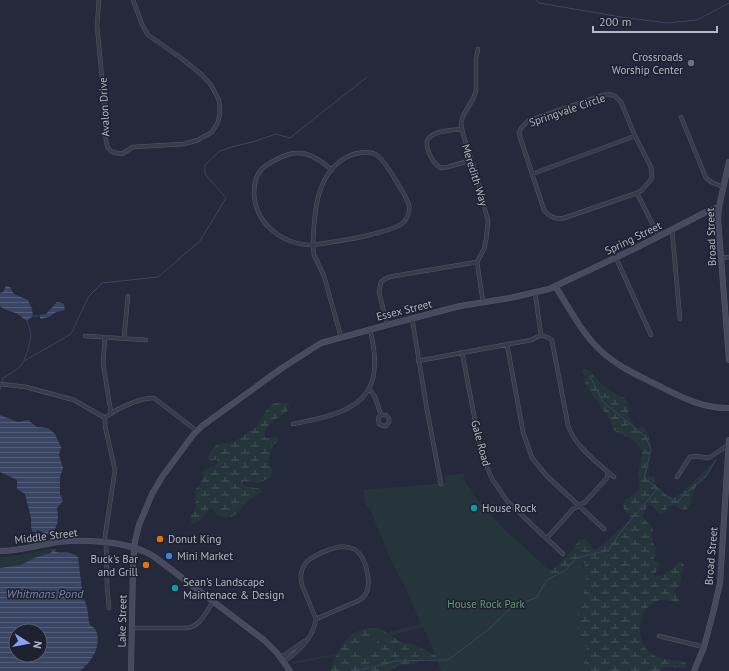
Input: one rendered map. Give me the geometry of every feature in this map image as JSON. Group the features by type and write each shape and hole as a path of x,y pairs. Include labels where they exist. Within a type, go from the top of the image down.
{"street":[{"name":"Avalon Drive","path":"99,0 97,26 106,109 106,142 108,148 112,152 122,154 134,147 184,144 203,138 212,132 220,117 220,105 216,94 194,67 148,35 133,0"},
{"name":"Meredith Way","path":"477,262 484,249 488,221 472,160 461,130 461,124 463,116 476,91 476,58 478,49"},
{"name":"Springvale Circle","path":"603,95 611,95 618,98 621,102 635,136 651,167 652,172 650,181 642,190 564,218 555,218 547,215 520,137 521,128 528,121 603,95"},
{"path":"681,117 706,178 711,182 723,186"},
{"path":"461,130 430,135 426,141 427,148 435,163 441,168 472,160"},
{"path":"532,174 635,136"},
{"path":"332,170 309,154 296,153 284,156 268,164 262,169 255,182 255,198 257,208 270,228 277,235 286,240 301,244 313,245 385,231 403,222 409,210 408,203 384,162 372,153 362,152 342,160 332,170 321,188 317,201 313,245 314,255 324,276 341,337"},
{"name":"Broad Street","path":"729,163 718,207 729,360"},
{"path":"637,193 659,237"},
{"name":"Spring Street","path":"556,286 718,207"},
{"path":"672,230 680,319"},
{"path":"721,258 729,257"},
{"path":"616,258 651,336"},
{"path":"386,324 379,292 381,282 389,277 477,262 483,302"},
{"path":"556,286 594,344 616,363 686,399 709,406 729,408"},
{"name":"Essex Street","path":"135,547 139,526 154,489 167,469 197,431 282,368 322,343 386,324 535,292 556,286"},
{"path":"535,292 541,335"},
{"path":"124,338 128,296"},
{"path":"412,318 418,361 441,484"},
{"path":"293,424 328,417 344,411 362,398 374,377 375,364 370,329"},
{"path":"418,361 531,340 541,335 551,339 568,424 572,436 578,444 614,477"},
{"path":"85,336 146,340"},
{"path":"105,337 103,363 111,413"},
{"path":"507,344 523,432 528,450 541,470 604,529"},
{"name":"Gale Road","path":"462,352 479,442 487,467 497,487 508,502 563,554"},
{"path":"2,384 26,387 74,400 105,418"},
{"path":"369,388 375,397 381,415"},
{"path":"105,418 111,413 143,399 154,398 197,431"},
{"path":"105,418 105,426 115,470 105,543 106,585 109,608"},
{"name":"Broad Street","path":"694,671 704,647 720,583 729,440"},
{"path":"677,477 690,457 695,456 709,458 728,445"},
{"path":"547,538 573,509 585,502 607,478 608,472"},
{"name":"Middle Street","path":"0,552 14,551 63,542 105,543 135,547 152,555 264,640 290,671"},
{"path":"282,660 306,640 313,632 316,619 302,585 302,569 308,560 334,547 340,546 352,548 362,556 366,564 368,583 366,594 360,600 316,619"},
{"name":"Lake Street","path":"132,671 135,547"},
{"path":"132,628 193,627 201,620 213,602"},
{"path":"659,636 704,647"}],"green space":[{"path":"583,369 591,371 606,388 625,398 629,407 628,415 637,429 642,426 647,431 651,442 651,449 647,476 655,477 655,484 664,494 672,497 676,496 693,483 712,463 715,464 706,477 696,486 692,495 691,504 686,510 680,509 675,505 670,506 662,514 651,505 647,506 643,514 643,518 653,528 652,536 656,548 654,560 659,563 658,569 654,574 655,576 666,573 681,562 684,565 679,587 674,590 679,600 677,602 661,600 653,603 647,608 640,623 641,639 645,647 654,656 686,663 687,666 685,668 665,667 660,671 570,671 581,573 585,564 582,563 574,565 567,573 501,608 558,565 571,552 579,540 586,539 593,549 597,549 629,521 629,515 623,506 626,500 640,488 638,473 642,458 641,450 637,443 613,430 610,420 585,384 586,377 582,373"},
{"path":"276,403 288,403 290,406 286,413 269,425 264,436 266,438 276,437 279,441 273,445 268,462 272,470 270,478 258,483 244,481 242,483 243,485 260,488 261,492 249,500 235,515 231,517 226,518 218,515 212,508 209,508 199,521 190,524 190,518 196,506 195,490 202,481 203,472 206,469 215,466 218,462 217,459 211,461 208,460 209,453 217,444 234,442 256,427 270,405"},
{"name":"House Rock Park","path":"464,473 465,482 478,500 501,526 549,570 554,577 581,562 587,582 577,617 578,628 587,650 585,661 579,671 441,671 423,627 379,639 374,650 366,650 293,664 292,662 360,649 361,639 421,624 407,591 390,558 369,507 366,506 363,490 446,483 445,476"},
{"path":"52,549 51,553 34,558 22,565 0,568 0,557 21,555"},
{"path":"367,628 381,629 401,642 412,644 436,655 439,660 424,659 412,664 400,665 389,671 331,671 335,658 351,635"}],"water":[{"path":"6,286 10,287 14,294 28,300 33,316 27,321 17,314 0,306 0,293 3,292"},
{"path":"57,302 64,304 65,310 40,319 40,315 46,314"},
{"path":"0,415 18,422 28,420 37,427 48,428 55,434 61,447 59,455 63,468 60,478 60,494 63,501 57,508 58,521 52,534 49,535 38,530 33,532 25,494 17,489 17,480 0,472"},
{"name":"Whitmans Pond","path":"56,549 55,552 69,553 78,557 83,598 86,604 90,625 94,627 96,631 98,639 97,648 92,658 80,671 0,671 0,568 21,565 34,558 51,553 52,550"}],"waterway":[{"path":"536,0 539,3 667,23 697,20 729,3"},
{"path":"2,383 3,378 19,368 24,361 71,334 89,296 102,283 158,277 200,241 226,198 205,174 205,165 220,151 276,134 290,138 367,77"},
{"path":"33,316 39,316"},
{"path":"24,360 29,346 30,336 27,321"},
{"path":"590,376 603,402 646,437 651,450 644,478 676,503 707,475 716,459"},
{"path":"0,390 1,386"},
{"path":"357,671 395,661 448,660 489,629 514,605 536,598 547,580 566,570 576,558 609,550 620,533 657,489"}],"place":[{"name":"Crossroads Worship Center","path":"691,63"},
{"name":"House Rock","path":"474,508"},
{"name":"Donut King","path":"160,539"},
{"name":"Mini Market","path":"169,556"},
{"name":"Buck's Bar and Grill","path":"146,565"},
{"name":"Sean's Landscape Maintenace & Design","path":"175,588"}]}
